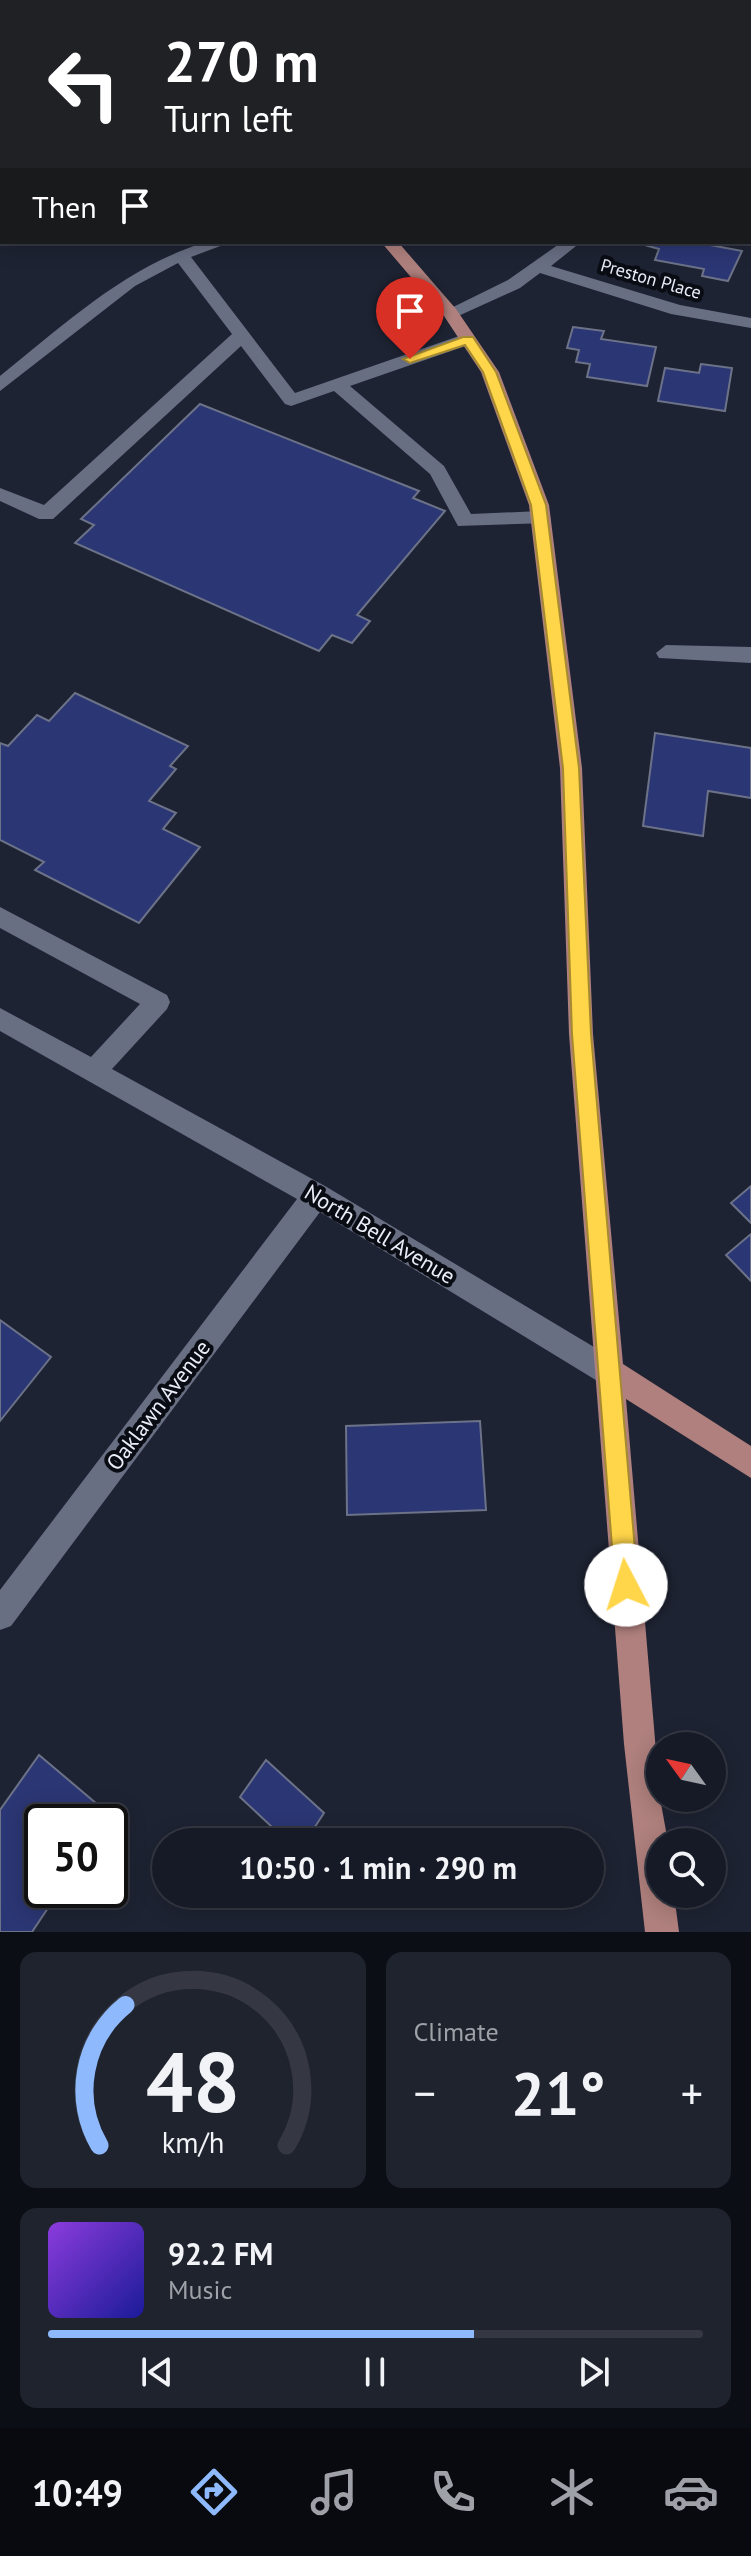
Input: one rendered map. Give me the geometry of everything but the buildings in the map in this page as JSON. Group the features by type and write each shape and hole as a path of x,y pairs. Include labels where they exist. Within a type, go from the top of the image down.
{"main road":[{"path":"391,244 450,313 490,372 541,518 571,768 581,1034 640,1744 662,1932"},
{"name":"North Bell Avenue","path":"609,1372 751,1463"}],"street":[{"path":"0,385 129,282 181,255 217,244"},
{"path":"450,313 541,268 571,244"},
{"path":"181,255 291,400 468,339"},
{"name":"Preston Place","path":"541,268 677,310 751,323"},
{"path":"0,494 46,514 242,335"},
{"path":"337,384 437,470 465,521 541,518"},
{"path":"666,653 751,655"},
{"path":"0,917 158,1002 94,1071"},
{"name":"North Bell Avenue","path":"0,1019 316,1195 609,1372"},
{"name":"Oaklawn Avenue","path":"0,1615 316,1195"}],"route":[{"path":"410,359 468,339 490,372 539,505 557,632 571,768 581,1034 626,1585"}]}
